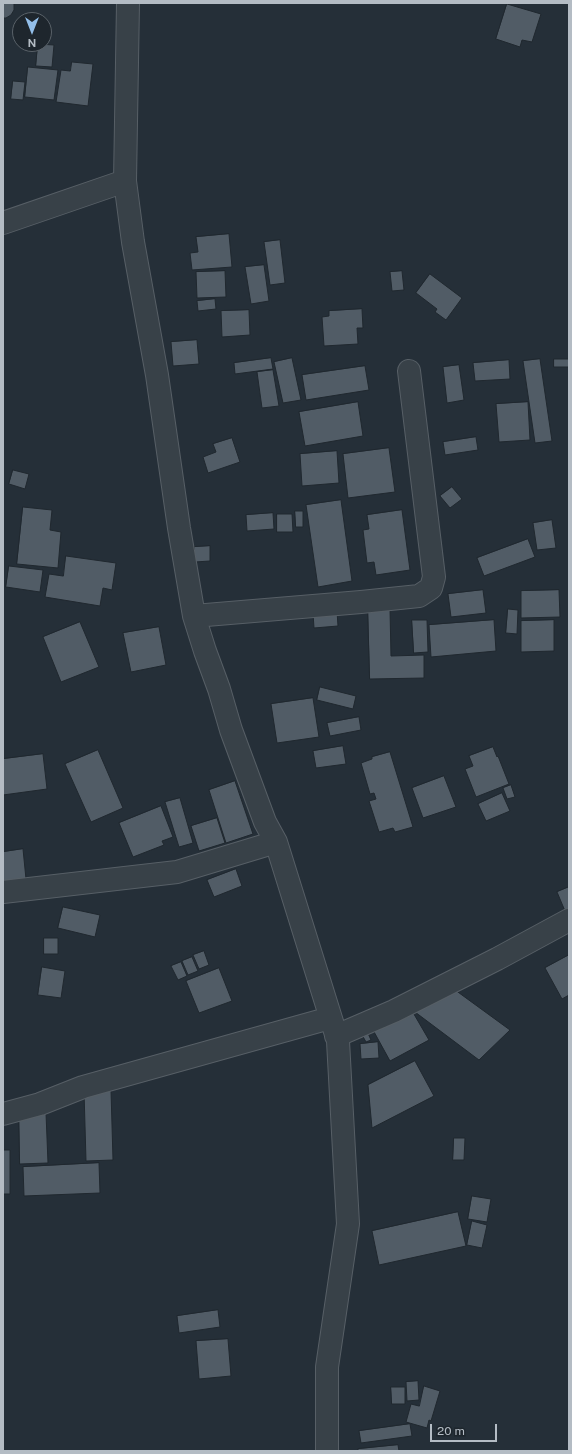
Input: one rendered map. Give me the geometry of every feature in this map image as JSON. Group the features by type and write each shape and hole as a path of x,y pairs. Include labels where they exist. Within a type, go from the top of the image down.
{"street":[{"path":"128,3 125,181 133,242 156,375 194,616 219,689 230,730 265,822 276,842 338,1041 348,1224 326,1367 326,1451"},
{"path":"3,223 125,181"},
{"path":"194,616 419,596 431,588 434,577 409,370"},
{"path":"3,892 177,872 276,842"},
{"path":"3,1114 40,1104 82,1087 394,1011 497,959 569,920"}],"building":[{"path":"3,3 14,3 14,10 11,15 3,18"},
{"path":"507,4 541,14 532,42 522,40 520,47 496,39"},
{"path":"52,45 54,45 52,67 36,66 37,52 52,52"},
{"path":"72,62 93,64 88,106 56,102 61,70 70,71"},
{"path":"28,67 58,70 54,100 25,97"},
{"path":"13,81 25,82 23,100 11,99"},
{"path":"229,234 232,267 192,270 190,253 198,252 196,237"},
{"path":"280,240 285,283 270,285 264,242"},
{"path":"264,265 269,301 251,304 245,267"},
{"path":"225,271 226,297 197,298 196,272"},
{"path":"402,271 404,290 392,291 390,272"},
{"path":"430,274 462,298 446,320 435,312 437,309 416,293"},
{"path":"215,299 216,309 198,311 197,301"},
{"path":"362,309 363,328 357,328 358,344 324,346 322,317 329,316 329,311"},
{"path":"249,310 250,335 222,337 221,311"},
{"path":"197,340 199,364 173,366 171,342"},
{"path":"271,358 273,369 235,374 234,363"},
{"path":"292,358 301,400 283,403 274,362"},
{"path":"540,359 552,441 535,443 523,361"},
{"path":"554,359 569,359 569,367 554,367"},
{"path":"509,360 510,379 475,381 473,363"},
{"path":"459,365 464,400 447,403 443,367"},
{"path":"365,366 369,390 306,400 302,375"},
{"path":"273,370 279,406 262,408 257,372"},
{"path":"358,402 363,436 305,446 299,412"},
{"path":"528,402 530,440 499,442 496,404"},
{"path":"476,437 478,450 445,455 443,442"},
{"path":"232,438 240,462 208,473 203,457 216,452 213,444"},
{"path":"389,448 395,492 348,498 343,454"},
{"path":"337,451 339,483 302,486 300,454"},
{"path":"13,470 29,474 25,489 9,484"},
{"path":"452,487 462,499 450,508 440,496"},
{"path":"341,500 352,581 318,587 306,505"},
{"path":"23,507 52,510 50,530 61,532 58,568 17,564"},
{"path":"402,510 410,570 376,575 374,562 367,563 363,530 369,529 367,515"},
{"path":"295,511 303,511 303,527 296,527"},
{"path":"273,513 274,529 247,531 246,515"},
{"path":"277,514 292,514 293,532 277,532"},
{"path":"552,520 556,548 537,550 533,523"},
{"path":"528,539 535,557 484,576 477,558"},
{"path":"210,546 210,561 195,562 194,547"},
{"path":"66,556 116,563 112,590 103,588 100,606 45,597 49,574 63,576"},
{"path":"9,566 43,570 40,592 6,587"},
{"path":"483,590 486,613 451,617 448,594"},
{"path":"559,590 560,617 521,618 521,591"},
{"path":"368,609 390,609 391,656 424,655 424,678 370,679"},
{"path":"508,609 518,610 517,634 506,633"},
{"path":"337,611 338,626 314,628 313,613"},
{"path":"412,620 427,620 428,652 414,653"},
{"path":"494,620 496,651 431,657 429,625"},
{"path":"554,620 554,651 521,652 521,621"},
{"path":"80,622 99,667 61,682 43,637"},
{"path":"159,627 166,665 131,672 123,633"},
{"path":"320,687 356,696 353,709 317,700"},
{"path":"313,698 319,737 277,743 271,704"},
{"path":"359,717 361,730 330,736 327,723"},
{"path":"343,746 346,764 316,768 313,751"},
{"path":"493,747 509,784 476,797 465,769 473,766 469,756"},
{"path":"98,750 123,808 91,822 65,764"},
{"path":"390,752 413,827 395,832 393,828 379,832 369,801 376,799 374,793 370,794 361,763 372,759 372,757"},
{"path":"43,754 47,789 3,795 3,759"},
{"path":"444,776 456,807 423,818 412,788"},
{"path":"235,781 253,834 226,843 209,790"},
{"path":"511,785 515,797 507,799 503,788"},
{"path":"502,793 510,811 486,821 478,804"},
{"path":"180,798 193,843 179,847 165,802"},
{"path":"161,806 173,837 162,841 164,845 133,857 119,823"},
{"path":"217,818 225,843 199,851 191,826"},
{"path":"23,849 26,879 3,882 3,852"},
{"path":"236,869 242,886 214,897 207,880"},
{"path":"569,887 569,909 565,911 557,892"},
{"path":"63,907 100,915 95,937 58,928"},
{"path":"44,938 58,938 58,954 44,954"},
{"path":"204,951 209,965 199,969 193,955"},
{"path":"569,955 569,995 562,999 545,968"},
{"path":"192,957 198,971 188,975 182,961"},
{"path":"181,962 187,976 178,980 171,966"},
{"path":"42,967 65,971 61,998 38,995"},
{"path":"219,968 232,1001 199,1013 186,981"},
{"path":"451,987 510,1030 479,1060 415,1012"},
{"path":"411,1009 429,1040 390,1061 373,1030"},
{"path":"367,1031 371,1040 366,1042 361,1033"},
{"path":"378,1042 379,1058 361,1059 360,1044"},
{"path":"415,1061 434,1096 372,1128 368,1085"},
{"path":"111,1090 113,1160 86,1161 84,1091"},
{"path":"19,1113 46,1113 48,1163 20,1164"},
{"path":"454,1138 465,1138 464,1160 453,1160"},
{"path":"3,1150 10,1150 10,1194 3,1194"},
{"path":"99,1163 100,1193 24,1196 23,1167"},
{"path":"472,1196 491,1199 487,1222 468,1219"},
{"path":"458,1212 466,1246 379,1265 372,1231"},
{"path":"472,1221 487,1225 482,1248 467,1245"},
{"path":"218,1310 220,1327 179,1333 177,1316"},
{"path":"228,1339 231,1376 199,1379 196,1341"},
{"path":"418,1381 419,1400 407,1401 406,1382"},
{"path":"424,1386 440,1391 431,1421 429,1420 427,1428 406,1422 411,1404 419,1406"},
{"path":"391,1387 405,1387 405,1404 392,1404"},
{"path":"410,1424 412,1436 361,1443 359,1431"},
{"path":"398,1445 399,1451 358,1451 358,1449"}]}
